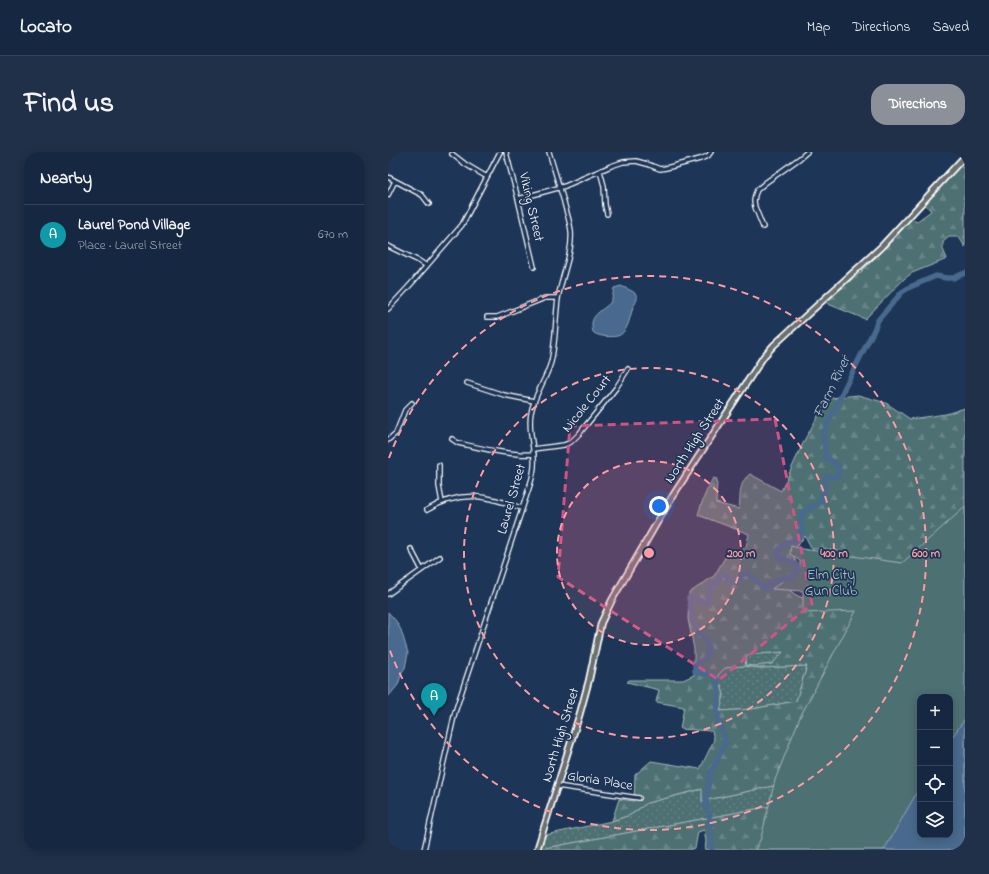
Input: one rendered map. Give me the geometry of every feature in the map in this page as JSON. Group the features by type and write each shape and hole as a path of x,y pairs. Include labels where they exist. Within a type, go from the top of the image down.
{"main road":[{"name":"North High Street","path":"537,850 586,694 603,618 634,561 672,497 764,356 774,345 881,247 965,156"}],"street":[{"path":"388,309 406,291 464,221 500,152"},
{"name":"Viking Street","path":"506,152 534,266"},
{"name":"Laurel Street","path":"424,850 455,712 532,478 534,454 530,421 531,413 534,401 551,362 558,298 570,251 571,238 570,225 549,152"},
{"path":"518,199 560,188 618,163 629,161 641,162 660,169 700,159 708,156 711,152"},
{"path":"763,227 754,207 757,190 807,152"},
{"path":"452,154 464,164 487,177"},
{"path":"600,171 605,191 604,205 607,214"},
{"path":"388,177 422,195 429,204"},
{"path":"388,195 395,181"},
{"path":"388,246 419,260 427,266"},
{"path":"487,317 497,317 545,298 558,298"},
{"name":"Nicole Court","path":"533,449 561,446 571,442 616,388 628,368"},
{"path":"467,383 504,395 534,401"},
{"path":"388,440 396,434 405,410 412,403"},
{"path":"452,439 458,443 504,452 534,454"},
{"path":"439,465 439,486 442,502"},
{"path":"427,510 442,502 470,496 493,499 522,508"},
{"path":"411,549 422,570"},
{"path":"388,594 440,557"},
{"name":"Gloria Place","path":"558,786 639,798"}],"highlighted area":[{"path":"775,419 812,604 719,680 558,577 570,426"}],"green space":[{"path":"959,166 965,168 965,247 959,237 949,237 943,242 943,249 947,259 912,273 904,279 865,319 828,304 826,301 861,272 912,218 916,222 931,211 925,204"},
{"name":"Elm City Gun Club","path":"858,395 886,403 910,419 946,414 965,408 965,570 950,694 917,694 917,786 858,768 702,801 702,789 647,803 630,815 612,821 619,799 634,801 635,775 651,761 700,769 714,740 712,731 680,729 684,707 656,702 659,690 627,682 629,680 683,680 694,675 694,649 688,619 689,593 714,576 726,556 746,547 749,534 698,515 704,496 713,478 717,479 716,503 739,509 742,485 750,474 781,491 805,439 818,416 823,402 831,398","holes":["805,536 812,549 824,549 839,551 842,553 839,562 814,603 796,595 785,587 798,574 801,567 796,562 792,553","783,652 772,664 758,666 745,665 747,655","742,666 760,668 807,666 796,701 752,709 720,711 724,695 718,675 725,668"]},
{"name":"Elm City Gun Club","path":"965,507 965,850 755,850 761,838 775,780 800,717 856,611 803,613 803,591 772,589 800,568 800,561 790,554 791,546 802,549 902,563"},
{"path":"783,652 772,664 757,666 745,665 747,655"},
{"path":"742,666 760,668 807,666 796,701 752,709 720,711 724,695 718,675 725,668"},
{"path":"858,768 858,790 540,849 545,835 612,821 630,815 647,803 703,789 702,801"},
{"path":"858,790 884,850 705,850 706,841 704,830 698,832 695,848 690,850 540,850 540,849"}],"water":[{"path":"621,286 636,294 637,297 629,322 620,335 602,336 595,334 592,330 594,317 610,303 614,288"},
{"path":"388,612 396,621 401,630 408,653 405,668 402,672 398,685 388,697"},
{"path":"965,719 965,850 884,850 917,792 917,838 953,838 953,736"}],"waterway":[{"name":"Farm River","path":"712,850 710,819 706,798 710,774 725,743 717,715 719,701 718,680 712,675 701,674 695,671 695,665 707,657 708,645 694,626 689,598 691,597 708,602 711,588 718,582 722,574 726,575 733,582 739,581 742,575 747,573 764,588 778,580 791,577 795,574 798,567 794,563 778,556 778,552 783,545 802,535 801,522 803,513 822,500 826,477 837,477 839,471 838,466 826,457 823,437 826,426 878,320 902,292 910,287 936,276 953,278 965,273"}],"place":[{"name":"Laurel Pond Village","path":"434,716"}]}
